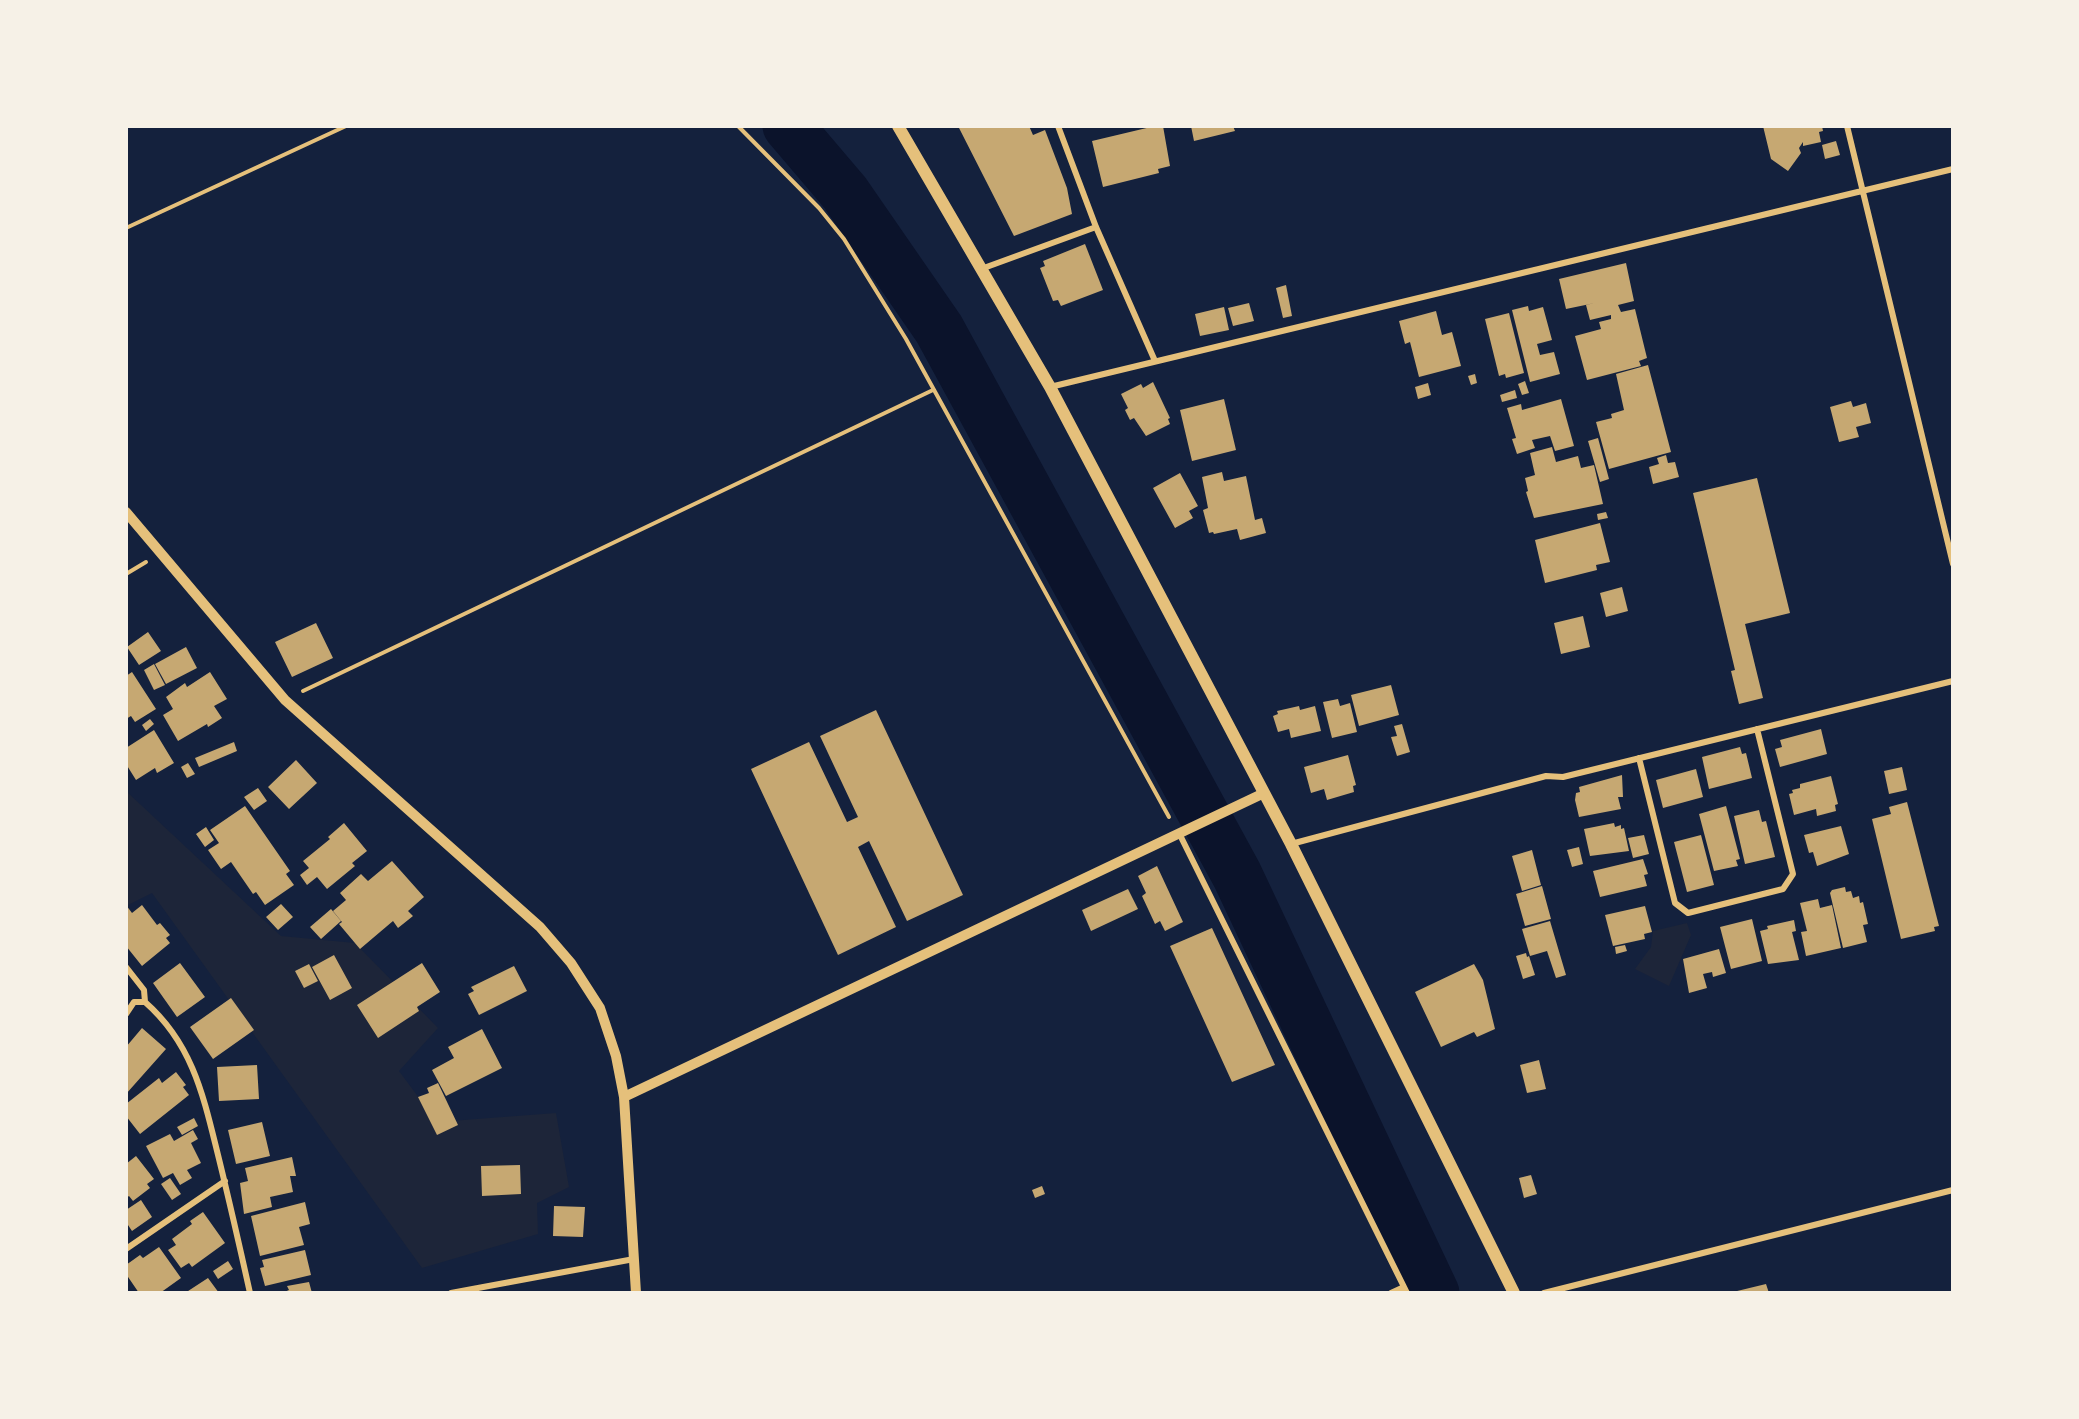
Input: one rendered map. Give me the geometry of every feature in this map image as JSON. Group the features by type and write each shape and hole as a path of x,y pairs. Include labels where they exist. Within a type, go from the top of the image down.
{"main road":[{"path":"898,126 1050,387 1262,794 1291,844 1514,1293"}],"street":[{"path":"1058,126 1096,227 1155,361"},
{"path":"1847,126 1953,564"},
{"path":"1050,387 1953,169"},
{"path":"980,269 1096,227"},
{"path":"126,512 285,700 540,927 571,963 600,1008 616,1056 624,1097 636,1293"},
{"path":"1291,844 1546,776 1563,777 1953,681"},
{"path":"1639,758 1675,903 1688,913 1783,889 1793,874 1757,729"},
{"path":"624,1097 1262,794"},
{"path":"1181,832 1406,1290 1391,1293"},
{"path":"126,967 144,990 145,1002 160,1016 183,1047 201,1085 250,1293"},
{"path":"126,1014 134,1002 145,1002"},
{"path":"126,1249 225,1181"},
{"path":"1544,1293 1953,1190"},
{"path":"451,1293 634,1260"}],"path":[{"path":"126,228 346,126"},
{"path":"738,126 819,208 844,239 906,339 1181,832"},
{"path":"285,700 933,390"}],"shaded area":[{"path":"126,791 281,936 355,943 438,1028 399,1071 437,1122 556,1113 569,1187 537,1203 538,1234 422,1268 152,893 126,906"},
{"path":"1687,923 1691,935 1669,986 1635,969 1651,947 1653,931"}],"building":[{"path":"958,126 1029,126 1033,135 1045,130 1067,188 1072,214 1014,236"},
{"path":"1163,126 1170,166 1158,169 1159,173 1103,187 1092,141"},
{"path":"1191,126 1233,126 1235,131 1194,141"},
{"path":"1763,126 1822,126 1823,131 1819,132 1821,142 1803,146 1803,142 1799,148 1801,153 1788,171 1771,159"},
{"path":"1836,141 1840,155 1825,159 1822,145"},
{"path":"1085,244 1103,290 1061,306 1058,300 1053,301 1040,268 1045,266 1043,261"},
{"path":"1626,263 1634,301 1618,305 1621,312 1635,309 1647,358 1639,361 1641,366 1587,380 1575,336 1601,329 1599,322 1611,319 1611,315 1590,320 1586,305 1595,303 1566,309 1559,279"},
{"path":"1286,285 1292,316 1283,318 1276,288"},
{"path":"1249,303 1254,321 1233,326 1228,308"},
{"path":"1528,306 1529,311 1543,307 1552,340 1537,344 1540,355 1554,352 1560,374 1530,382 1512,310"},
{"path":"1224,307 1229,330 1200,336 1195,314"},
{"path":"1436,311 1442,335 1452,332 1461,366 1419,377 1410,342 1405,344 1399,321"},
{"path":"1509,313 1524,373 1506,378 1505,374 1499,376 1485,319"},
{"path":"1648,365 1671,452 1609,469 1596,422 1612,418 1611,414 1624,410 1616,374"},
{"path":"1475,374 1477,383 1471,385 1468,376"},
{"path":"1525,381 1529,393 1522,395 1518,384"},
{"path":"1153,382 1170,418 1168,419 1170,424 1146,436 1134,418 1130,420 1125,410 1128,408 1121,394 1141,384 1143,388"},
{"path":"1428,383 1431,395 1418,399 1415,387"},
{"path":"1515,390 1517,398 1502,402 1500,395"},
{"path":"1224,399 1236,450 1192,461 1180,410"},
{"path":"1561,399 1574,446 1555,451 1550,436 1532,440 1535,448 1517,454 1512,439 1516,438 1507,408 1521,404 1522,410"},
{"path":"1851,401 1853,407 1866,403 1871,423 1856,427 1859,437 1839,442 1830,407"},
{"path":"1598,438 1609,479 1600,482 1588,441"},
{"path":"1552,447 1556,462 1578,456 1581,468 1594,465 1603,504 1534,518 1526,492 1528,491 1525,478 1535,475 1530,453"},
{"path":"1666,455 1668,463 1675,462 1679,477 1653,484 1649,467 1659,464 1657,458"},
{"path":"1222,472 1224,481 1246,476 1255,520 1262,518 1266,533 1240,540 1237,529 1209,533 1203,510 1208,508 1202,477"},
{"path":"1180,473 1198,506 1189,511 1193,518 1175,528 1153,488"},
{"path":"1757,478 1790,613 1745,624 1763,698 1739,704 1731,671 1735,670 1693,493"},
{"path":"1606,512 1608,518 1598,520 1597,514"},
{"path":"1600,523 1610,562 1596,565 1597,570 1545,583 1535,540"},
{"path":"1622,587 1628,611 1606,617 1600,593"},
{"path":"1583,616 1590,647 1561,654 1554,623"},
{"path":"316,623 333,658 292,677 275,642"},
{"path":"148,632 161,651 139,665 127,647"},
{"path":"186,647 197,668 166,684 155,664"},
{"path":"154,664 165,685 154,690 144,670"},
{"path":"132,672 156,709 135,722 131,716 126,719 126,676"},
{"path":"210,672 227,699 214,706 222,718 178,741 163,715 173,709 166,697 185,683 187,687"},
{"path":"1391,685 1399,715 1359,726 1351,695"},
{"path":"1338,699 1340,706 1350,703 1357,732 1332,738 1323,702"},
{"path":"1299,706 1300,710 1315,706 1321,731 1291,738 1289,729 1278,732 1273,716 1278,714 1277,711"},
{"path":"876,710 963,895 907,921 869,841 858,847 896,927 838,955 751,769 809,742 847,822 858,817 820,736"},
{"path":"150,719 154,724 146,731 142,725"},
{"path":"1402,724 1410,752 1397,756 1391,737 1397,736 1394,726"},
{"path":"1821,729 1827,754 1780,767 1775,749 1782,747 1780,740"},
{"path":"154,730 174,763 157,773 155,768 136,780 126,764 126,748"},
{"path":"234,742 237,751 199,767 195,758"},
{"path":"1740,747 1742,754 1746,753 1752,778 1709,789 1702,757"},
{"path":"1348,755 1356,785 1353,786 1354,792 1327,800 1324,789 1311,793 1304,767"},
{"path":"296,760 317,783 289,809 268,787"},
{"path":"188,763 195,774 187,778 181,767"},
{"path":"1902,767 1907,790 1889,794 1884,771"},
{"path":"1696,769 1703,797 1663,808 1656,780"},
{"path":"1622,775 1623,797 1618,797 1621,809 1579,817 1575,800 1576,793 1580,792 1579,787"},
{"path":"1831,776 1838,804 1835,805 1836,811 1817,816 1816,809 1794,815 1789,794 1793,793 1792,790 1800,788 1800,784"},
{"path":"258,788 267,801 254,810 244,797"},
{"path":"1907,802 1939,926 1934,927 1935,931 1901,939 1872,819 1891,814 1889,807"},
{"path":"245,806 290,871 286,874 294,885 265,905 256,892 253,894 231,862 221,869 208,850 219,843 210,830"},
{"path":"1726,806 1740,859 1736,860 1738,866 1714,871 1699,814"},
{"path":"1759,810 1762,822 1766,821 1775,857 1745,864 1734,816"},
{"path":"344,823 367,851 352,863 355,866 327,889 317,877 307,885 300,875 309,868 303,861 330,839 328,837"},
{"path":"1614,823 1615,827 1621,825 1621,829 1624,828 1629,851 1590,856 1584,829"},
{"path":"1841,826 1849,854 1817,866 1813,852 1809,853 1804,835"},
{"path":"206,827 214,840 205,847 196,834"},
{"path":"1644,835 1649,854 1633,858 1628,838"},
{"path":"1701,835 1714,885 1687,892 1674,842"},
{"path":"1579,847 1583,864 1572,867 1567,850"},
{"path":"1532,850 1541,885 1522,891 1512,856"},
{"path":"1643,859 1648,874 1644,875 1647,886 1600,897 1593,871"},
{"path":"392,861 424,897 408,911 413,916 398,928 393,921 360,949 339,924 342,922 333,911 346,900 340,893 361,874 368,881"},
{"path":"1157,866 1183,922 1165,931 1160,921 1155,924 1142,896 1146,893 1138,876"},
{"path":"1542,886 1551,919 1525,926 1516,894"},
{"path":"1845,887 1846,892 1851,891 1853,898 1859,896 1860,903 1863,902 1868,924 1863,925 1867,942 1843,948 1830,893 1832,890"},
{"path":"1128,889 1138,909 1091,931 1082,910"},
{"path":"1818,899 1820,908 1832,905 1841,948 1806,956 1801,932 1807,931 1800,903"},
{"path":"281,904 293,917 278,930 266,917"},
{"path":"126,905 132,913 142,905 157,925 160,923 170,935 166,938 170,943 142,966 126,946"},
{"path":"1645,906 1652,932 1644,934 1645,939 1613,946 1605,915"},
{"path":"331,909 341,921 321,939 310,927"},
{"path":"1752,919 1762,961 1731,969 1720,927"},
{"path":"1794,920 1796,931 1792,932 1799,960 1768,964 1760,931 1768,929 1767,926"},
{"path":"1550,921 1566,975 1556,978 1547,951 1530,956 1522,929"},
{"path":"1212,928 1275,1065 1232,1082 1170,946"},
{"path":"1625,945 1627,951 1616,954 1615,947"},
{"path":"1719,949 1726,973 1713,977 1712,972 1703,974 1707,988 1689,993 1683,959"},
{"path":"1526,953 1535,975 1523,979 1516,956"},
{"path":"334,955 352,988 330,1000 312,967"},
{"path":"180,963 205,997 177,1017 153,983"},
{"path":"422,963 440,992 417,1007 419,1011 378,1038 357,1005"},
{"path":"309,964 318,981 304,988 295,971"},
{"path":"1474,964 1483,980 1495,1029 1477,1037 1474,1032 1441,1047 1415,992"},
{"path":"514,966 527,991 479,1015 468,994 474,991 471,987"},
{"path":"231,998 254,1030 213,1059 190,1027"},
{"path":"142,1028 166,1049 126,1094 126,1047"},
{"path":"482,1029 502,1068 446,1096 432,1070 454,1058 448,1047"},
{"path":"1539,1060 1546,1089 1527,1093 1520,1065"},
{"path":"257,1065 259,1099 219,1101 217,1067"},
{"path":"176,1072 186,1085 183,1087 189,1095 140,1134 126,1116 126,1104 159,1078 162,1083"},
{"path":"438,1083 458,1125 437,1135 418,1097 429,1093 427,1088"},
{"path":"194,1118 198,1126 182,1135 177,1127"},
{"path":"262,1122 270,1156 236,1164 228,1130"},
{"path":"193,1130 198,1139 191,1143 201,1163 187,1170 192,1178 180,1185 173,1173 163,1178 146,1146 170,1134 174,1141"},
{"path":"136,1156 154,1179 147,1184 150,1188 133,1201 129,1196 126,1198 126,1164"},
{"path":"292,1157 296,1176 290,1176 293,1192 270,1197 272,1207 244,1214 240,1183 248,1181 245,1168"},
{"path":"520,1165 521,1194 482,1196 481,1166"},
{"path":"1531,1175 1537,1194 1524,1198 1519,1178"},
{"path":"170,1178 181,1194 172,1200 161,1184"},
{"path":"1042,1186 1045,1194 1035,1198 1032,1190"},
{"path":"141,1200 152,1217 132,1231 126,1222 126,1210"},
{"path":"305,1202 310,1224 299,1227 304,1245 260,1256 251,1216"},
{"path":"554,1206 585,1207 583,1237 553,1236"},
{"path":"203,1212 225,1243 192,1267 189,1263 181,1268 168,1250 176,1245 172,1239 192,1224 190,1221"},
{"path":"159,1247 181,1278 160,1293 139,1293 126,1274 126,1265 140,1255 143,1258"},
{"path":"305,1250 311,1275 265,1286 260,1268 264,1267 262,1260"},
{"path":"228,1261 233,1269 218,1279 213,1271"},
{"path":"208,1278 219,1293 185,1293"},
{"path":"309,1282 312,1293 282,1293 289,1290 287,1286"},
{"path":"1766,1284 1769,1293 1733,1292"}],"waterway":[{"path":"788,126 845,193 939,329 1237,875 1434,1293"}]}
